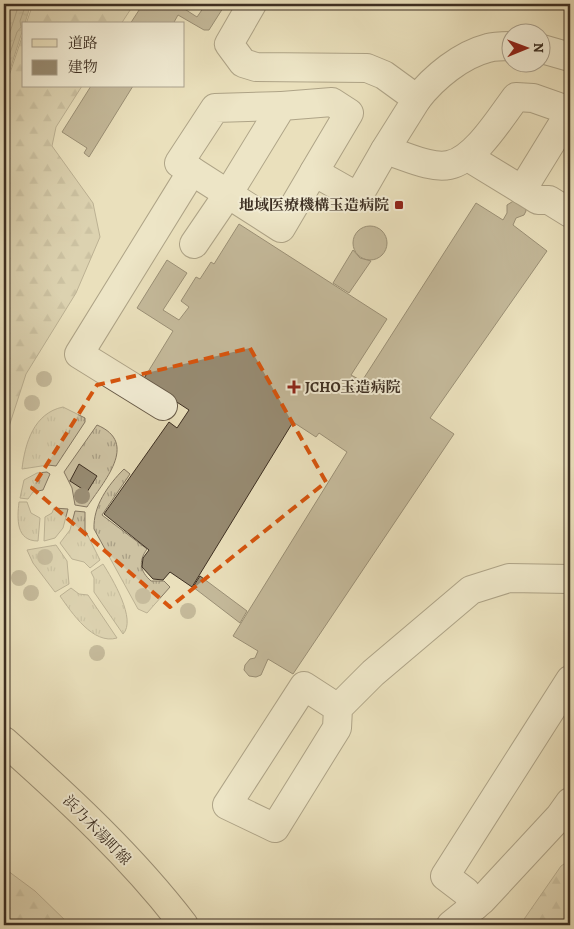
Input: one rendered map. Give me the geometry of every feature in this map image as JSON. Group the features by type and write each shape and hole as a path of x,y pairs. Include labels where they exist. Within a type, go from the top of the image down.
{"main road":[{"name":"浜乃木湯町線","path":"4,741 81,810 165,900 184,925"}],"street":[{"path":"252,4 229,44 243,63 256,66 367,68 384,75 417,99"},
{"path":"314,172 358,197 385,150 430,82 449,67 487,48 502,47"},
{"path":"552,52 570,57"},
{"path":"385,150 426,163 448,165 468,157 516,97 533,98 570,112 522,190"},
{"path":"332,102 349,113 281,228 192,171 179,163 215,108 332,102"},
{"path":"194,244 228,194 282,106"},
{"path":"468,157 538,200 549,200 570,213"},
{"path":"163,406 79,354 192,171"},
{"path":"338,708 304,686 227,805 275,828 337,728 338,708 373,673 471,590 509,578 570,579"},
{"path":"476,906 466,892 445,876 570,680"},
{"path":"451,925 476,906 560,816 570,802"}],"highlighted area":[{"path":"250,348 326,482 170,607 32,488 97,385"}],"green space":[{"path":"33,4 134,4 122,22 27,22"},
{"path":"22,37 22,88 81,88 56,127 52,146 93,203 100,237 76,293 26,374 4,442 4,104 8,79"},
{"path":"63,407 85,418 85,422 56,466 48,465 22,469 29,440 38,422 53,410"},
{"path":"97,425 110,433 116,442 117,452 114,463 109,475 87,507 75,505 72,488 64,472"},
{"path":"124,469 130,474 102,515 147,549 141,562 144,574 151,581 164,581 170,587 147,613 138,609 94,529 96,512 103,496"},
{"path":"47,472 50,474 43,490 33,492 28,499 20,498 24,480 37,473"},
{"path":"19,502 27,502 31,513 40,518 38,541 25,537 22,533 18,522"},
{"path":"54,508 68,509 63,528 55,538 44,541 45,517 52,513"},
{"path":"75,511 85,512 85,530 100,560 90,568 84,562 72,559 60,543 70,530"},
{"path":"56,545 67,561 69,584 55,592 33,563 27,550"},
{"path":"103,564 122,599 125,609 127,628 123,634 94,592 94,578 91,572"},
{"path":"71,588 79,594 88,595 117,638 108,639 100,637 77,619 60,596"},
{"path":"570,860 570,925 520,925 561,866"},
{"path":"4,868 35,891 70,925 4,925"}],"water":[{"path":"4,4 31,4 25,22 22,22 22,32 7,79 4,95"}],"building":[{"path":"143,4 185,4 183,8 197,17 206,4 216,4 223,8 209,30 204,30 178,15 174,22 131,22"},
{"path":"90,88 132,88 89,157 84,153 87,148 62,132"},
{"path":"515,200 525,206 526,211 524,215 516,218 513,225 547,251 430,418 454,434 293,674 268,659 261,675 256,677 249,676 244,670 245,665 250,659 255,658 258,651 233,636 347,452 319,433 316,437 293,422 192,587 170,572 163,580 153,579 142,567 143,558 149,550 104,514 169,422 177,428 189,410 143,380 173,331 137,308 167,260 187,273 163,310 179,320 189,307 181,301 196,277 200,279 211,262 214,264 239,224 387,319 351,375 362,381 476,203 503,220 507,213 507,205"},
{"path":"370,226 382,231 387,243 382,255 370,260 358,255 353,243 358,231"},
{"path":"353,250 360,258 371,261 349,293 333,283"},
{"path":"79,464 97,476 87,492 70,481"},
{"path":"200,576 247,611 240,623 193,587"}],"place":[{"name":"地域医療機構玉造病院","path":"399,205"},
{"name":"JCHO玉造病院","path":"294,387"}]}
